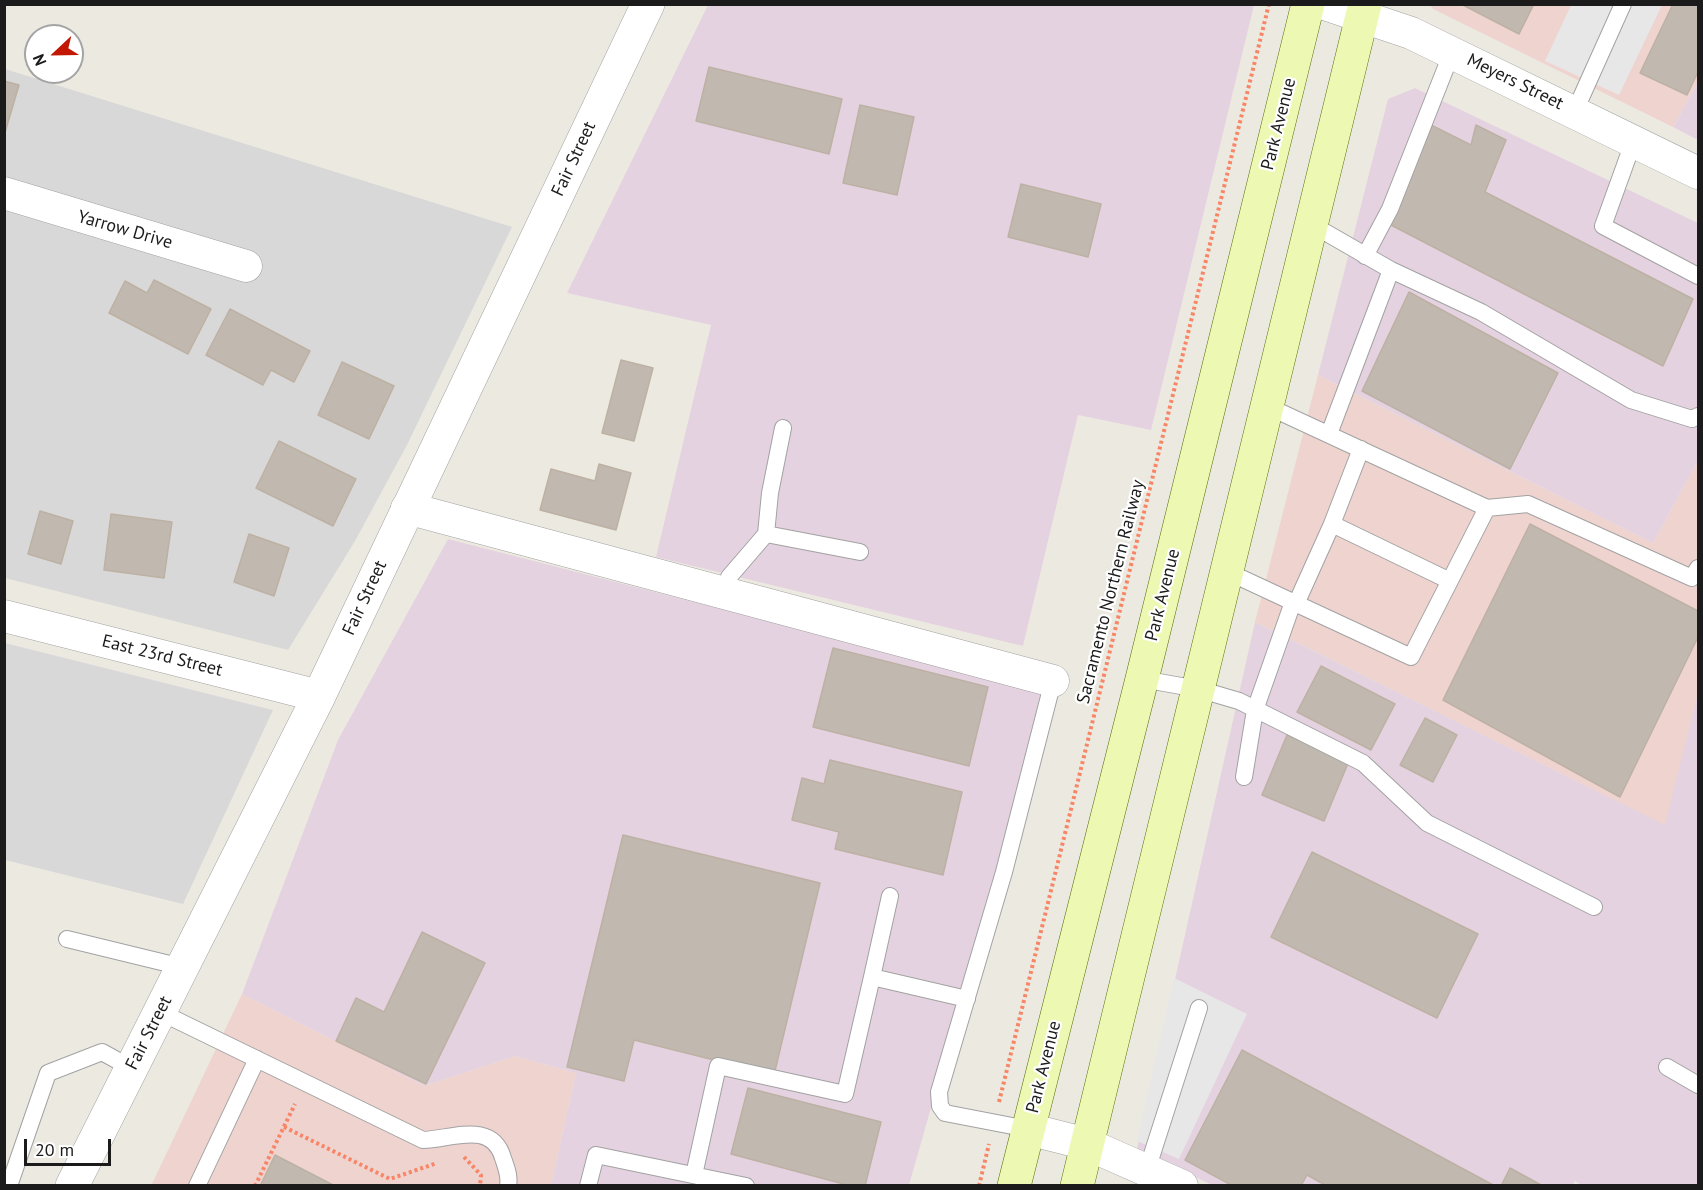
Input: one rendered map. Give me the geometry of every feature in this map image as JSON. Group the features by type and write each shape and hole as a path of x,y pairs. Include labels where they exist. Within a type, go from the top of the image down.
{"main road":[{"name":"Park Avenue","path":"1014,1185 1142,679 1308,4"},
{"path":"1077,1185 1364,10"}],"street":[{"name":"Meyers Street","path":"1325,4 1364,10 1698,172"},
{"name":"Fair Street","path":"72,1185 319,696 641,9"},
{"name":"Yarrow Drive","path":"4,193 246,266"},
{"path":"407,508 1053,681"},
{"name":"East 23rd Street","path":"4,616 319,696"},
{"path":"1028,1129 1087,1144 1182,1185"}],"lane":[{"path":"1575,111 1623,4"},
{"path":"1365,256 1390,209 1452,52"},
{"path":"1634,140 1603,226 1698,276"},
{"path":"1311,224 1391,270 1481,312 1631,400 1692,418 1698,416"},
{"path":"1329,434 1391,270"},
{"path":"1267,406 1487,508 1528,504 1692,578 1698,568"},
{"path":"725,594 729,578 766,534 770,493 783,428"},
{"path":"1244,777 1255,710 1295,603 1332,524 1361,449"},
{"path":"1226,571 1411,657 1448,580 1487,508"},
{"path":"1332,524 1448,580"},
{"path":"766,534 860,552"},
{"path":"1142,679 1198,689 1239,701 1363,763 1428,823 1594,907"},
{"path":"1028,1129 945,1113 940,1106 939,1092 1004,872 1053,681"},
{"path":"694,1175 718,1065 845,1094 890,896"},
{"path":"67,939 182,967"},
{"path":"872,977 966,999"},
{"path":"1148,1170 1199,1008"},
{"path":"160,1012 423,1140 446,1139 471,1133 487,1135 500,1147 509,1179 508,1185"},
{"path":"9,1185 48,1073 102,1052 131,1068"},
{"path":"197,1185 257,1059"},
{"path":"1667,1067 1698,1085"},
{"path":"588,1185 596,1155 746,1185"}],"path":[{"name":"Sacramento Northern Railway","path":"979,1185 1269,4"},
{"path":"255,1185 295,1104"},
{"path":"284,1127 390,1179 441,1162"},
{"path":"462,1155 481,1176 480,1185"}],"shaded area":[{"path":"708,5 1254,5 1151,430 1078,415 1023,646 656,557 711,325 567,293"},
{"path":"1430,5 1698,5 1698,82 1673,127 1433,9"},
{"path":"1571,5 1662,5 1619,95 1545,61"},
{"path":"5,69 24,75 24,84 53,84 512,227 407,445 355,541 288,650 5,578"},
{"path":"1698,82 1698,140 1673,127"},
{"path":"1415,88 1698,223 1698,461 1653,543 1318,375 1388,99"},
{"path":"1318,375 1653,543 1698,461 1698,693 1666,826 1255,622"},
{"path":"448,539 1041,691 992,894 909,1185 551,1185 576,1073 515,1056 424,1086 242,994 338,740"},
{"path":"1255,622 1665,825 1698,693 1698,1185 1583,1186 1575,1181 1572,1186 1212,1185 1137,1149"},
{"path":"5,643 273,710 183,904 5,860"},
{"path":"1174,978 1247,1014 1179,1159 1137,1141"},
{"path":"242,994 424,1086 515,1056 576,1073 551,1185 151,1186"}],"building":[{"path":"1461,4 1534,4 1519,34"},
{"path":"1673,4 1698,4 1698,72 1687,95 1640,73"},
{"path":"709,67 842,99 829,154 696,121"},
{"path":"4,81 19,85 4,136"},
{"path":"860,105 914,117 897,195 843,183"},
{"path":"1429,124 1471,145 1476,125 1506,140 1485,192 1693,299 1663,366 1389,224"},
{"path":"1021,184 1101,204 1088,257 1008,237"},
{"path":"154,280 211,309 188,354 109,313 125,281 147,293"},
{"path":"1409,292 1558,373 1510,469 1362,391"},
{"path":"230,309 310,351 294,382 271,370 263,385 206,355"},
{"path":"621,360 653,368 634,441 602,433"},
{"path":"342,362 394,386 369,439 318,415"},
{"path":"279,441 356,479 333,526 256,488"},
{"path":"599,464 631,473 616,530 540,510 551,469 595,481"},
{"path":"40,511 73,521 61,564 28,554"},
{"path":"111,514 172,522 164,578 104,570"},
{"path":"1530,524 1698,611 1698,637 1620,797 1443,700"},
{"path":"249,534 289,548 274,596 234,582"},
{"path":"833,648 988,687 969,766 813,727"},
{"path":"1321,666 1395,704 1371,750 1297,712"},
{"path":"1425,718 1457,735 1433,782 1400,765"},
{"path":"1287,735 1349,761 1324,821 1262,795"},
{"path":"830,760 962,792 943,875 835,849 839,832 792,820 802,778 824,784"},
{"path":"623,835 820,883 774,1075 634,1040 624,1081 567,1067"},
{"path":"1312,852 1478,934 1437,1018 1271,937"},
{"path":"422,932 485,963 426,1084 336,1041 356,998 384,1012"},
{"path":"1242,1050 1495,1186 1327,1186 1307,1175 1301,1186 1233,1186 1185,1160"},
{"path":"748,1088 881,1122 865,1186 851,1186 731,1154"},
{"path":"275,1155 335,1186 260,1186"},
{"path":"1510,1168 1543,1186 1501,1186"}]}
